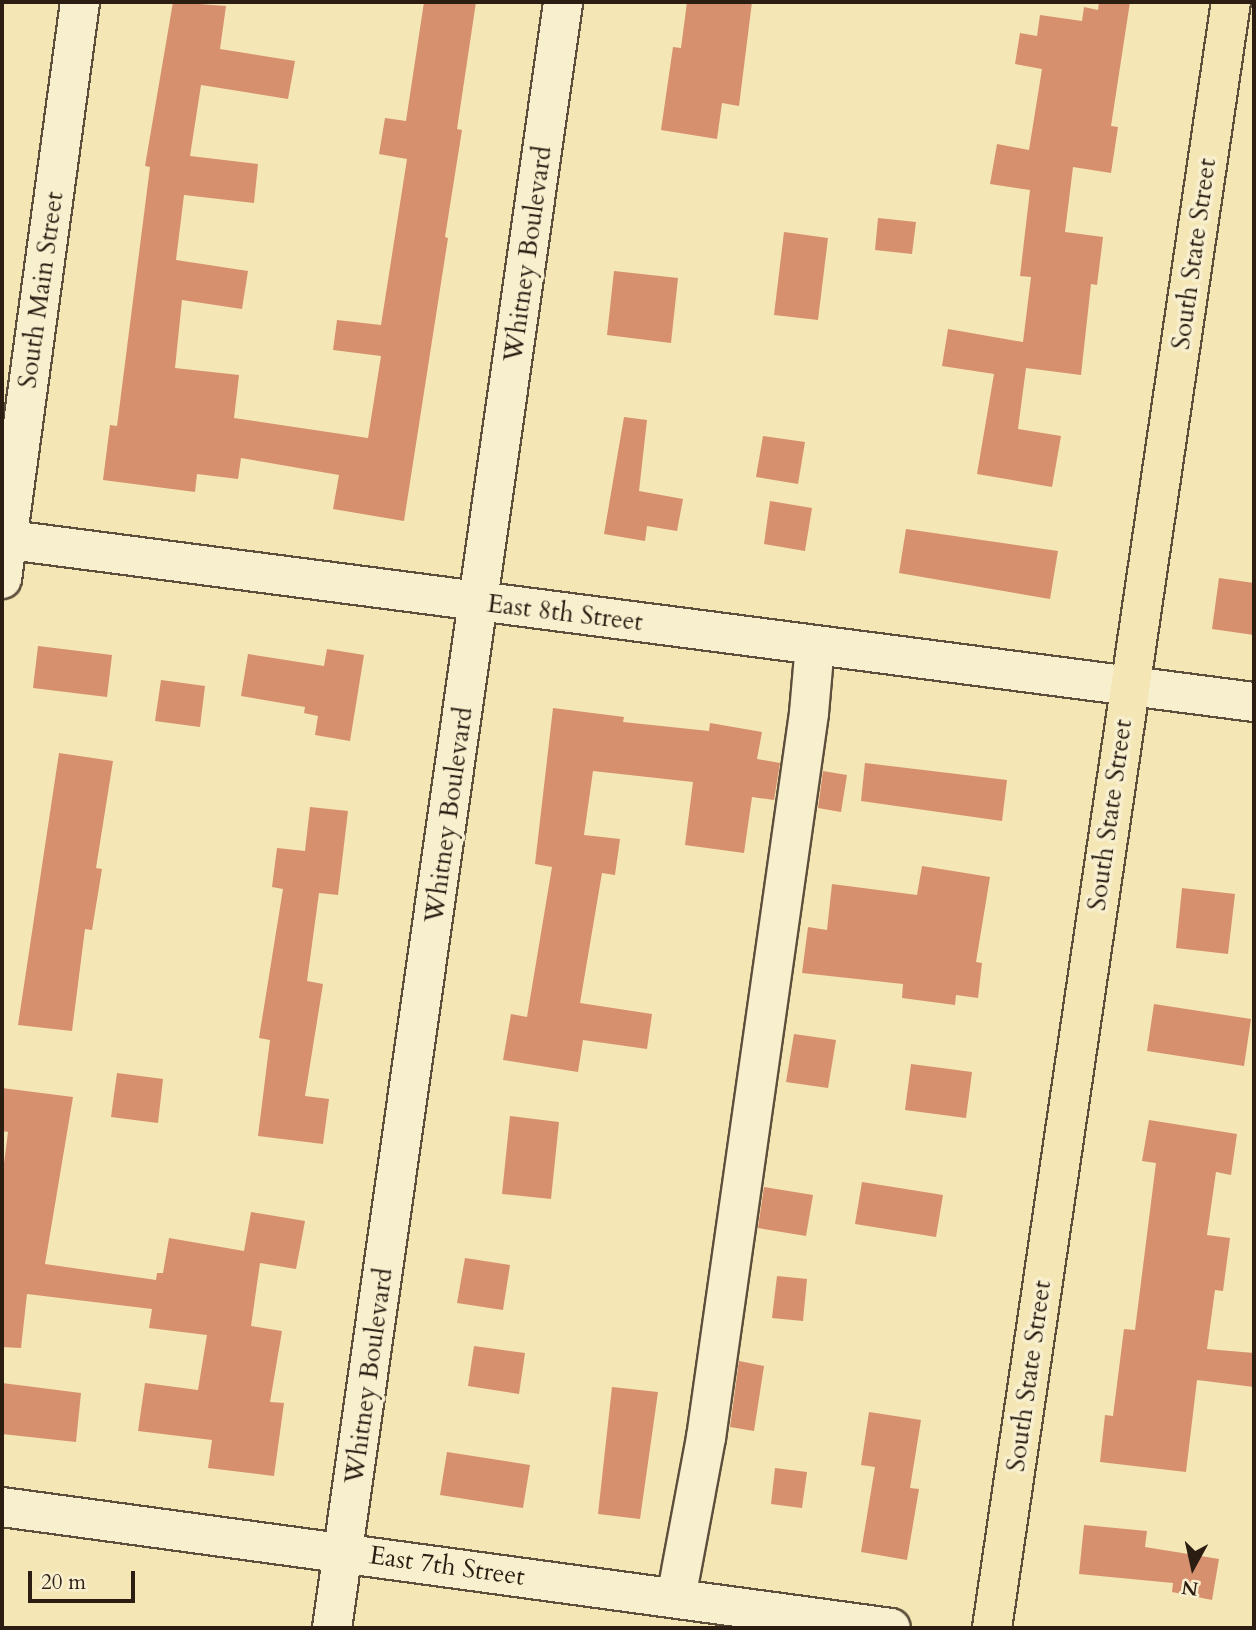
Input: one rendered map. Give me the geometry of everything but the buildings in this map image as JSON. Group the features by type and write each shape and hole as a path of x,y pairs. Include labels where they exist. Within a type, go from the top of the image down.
{"main road":[{"name":"South State Street","path":"992,1628 1231,2"}],"street":[{"name":"South Main Street","path":"2,579 5,539 80,2"},
{"name":"Whitney Boulevard","path":"332,1628 563,2"},
{"name":"East 8th Street","path":"5,539 1254,702"},
{"path":"676,1598 712,1397 809,713 815,645"},
{"name":"East 7th Street","path":"2,1507 891,1628"}]}
